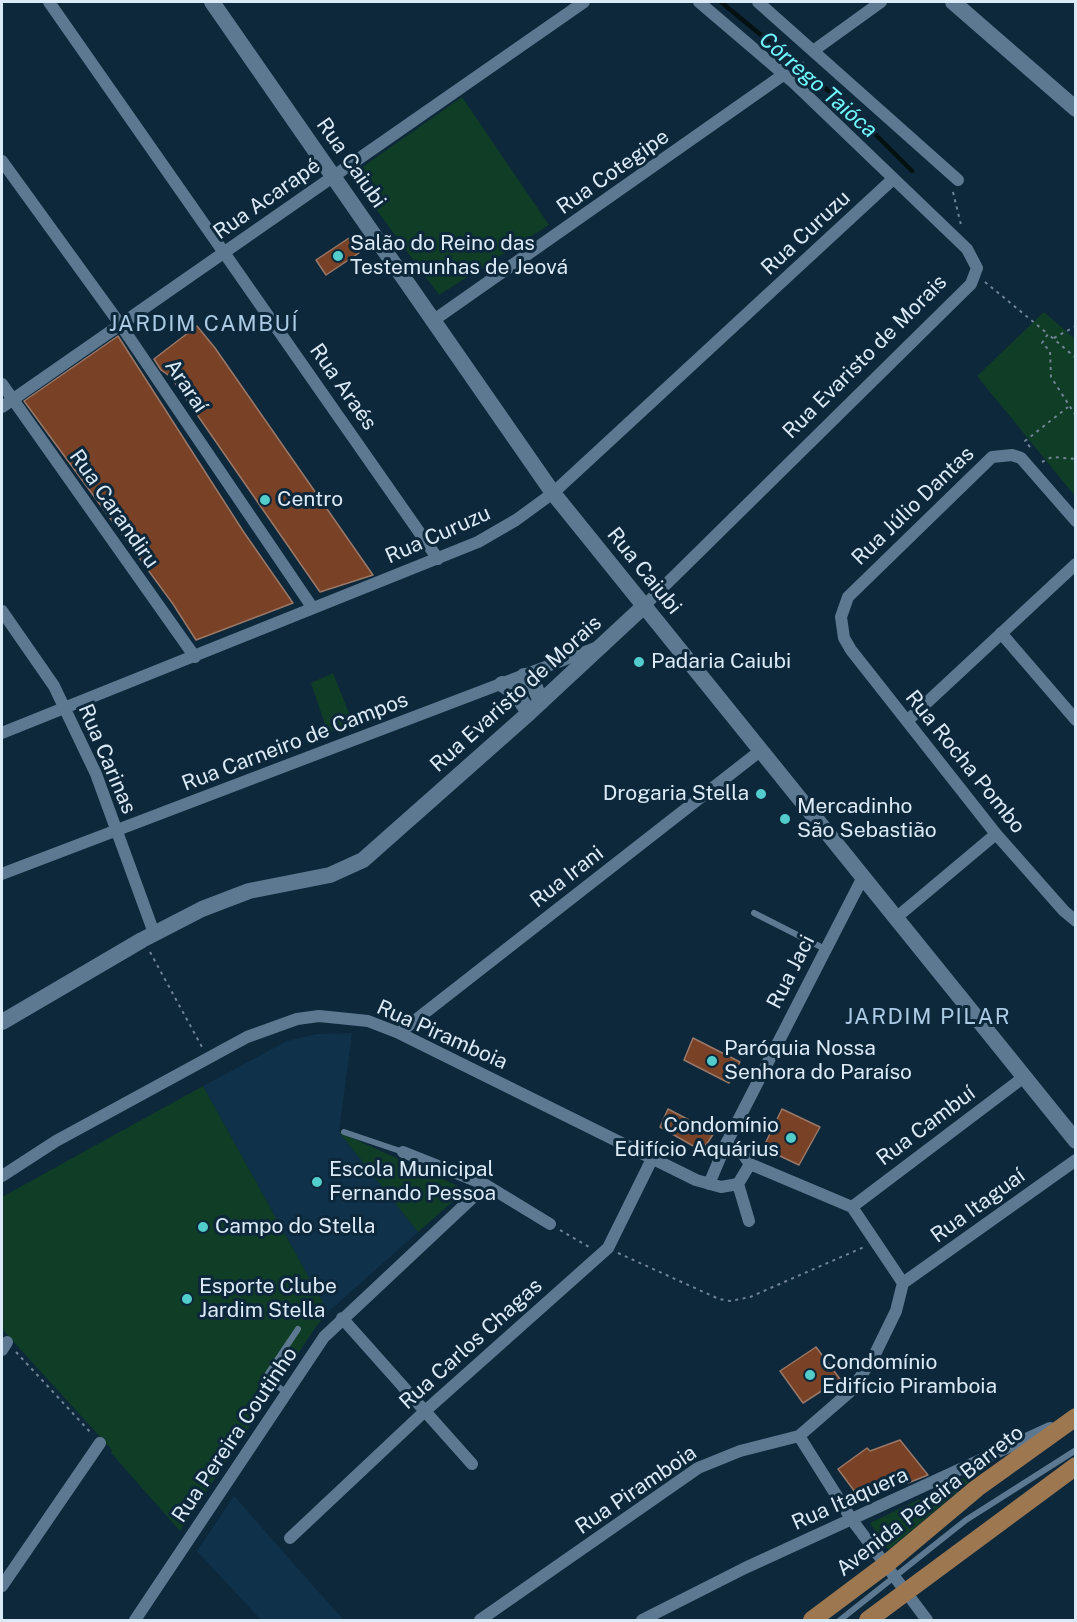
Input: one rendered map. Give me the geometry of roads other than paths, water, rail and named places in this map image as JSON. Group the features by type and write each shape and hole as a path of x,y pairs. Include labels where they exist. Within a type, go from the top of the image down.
{"main road":[{"name":"Avenida Pereira Barreto","path":"868,1620 895,1579 977,1488 1076,1417"},
{"name":"Avenida Pereira Barreto","path":"812,1620 895,1579 1076,1467"}],"street":[{"name":"Rua Araés","path":"49,2 438,559"},
{"name":"Rua Caiubi","path":"212,2 553,493 862,877 897,917 974,1018 1076,1141"},
{"name":"Rua Acarapé","path":"2,407 584,2"},
{"path":"699,2 788,74 893,178"},
{"path":"758,2 811,53 953,176"},
{"path":"811,53 881,2"},
{"path":"953,2 1076,109"},
{"name":"Rua Cotegipe","path":"434,320 788,74"},
{"name":"Araraí","path":"2,161 120,324 312,607"},
{"name":"Rua Evaristo de Morais","path":"2,1022 148,936 226,899 330,875 363,860 643,607 963,292 976,274 976,262 966,249 893,178"},
{"name":"Rua Curuzu","path":"2,733 195,657 312,607 438,559 478,542 516,520 553,493 893,178"},
{"name":"Rua Carandiru","path":"2,384 195,657"},
{"name":"Rua Júlio Dantas","path":"841,617 848,597 992,457 1012,454 1021,458 1076,521"},
{"path":"907,721 1076,564"},
{"name":"Rua Carinas","path":"2,610 54,687 96,774 116,830 148,936"},
{"name":"Rua Rocha Pombo","path":"841,617 847,644 996,834 1064,911 1076,921"},
{"path":"1001,633 1076,720"},
{"name":"Rua Carneiro de Campos","path":"2,874 602,645"},
{"path":"524,676 534,685 535,707"},
{"path":"502,684 535,707"},
{"name":"Rua Irani","path":"399,1033 760,751"},
{"path":"897,917 996,834"},
{"name":"Rua Jaci","path":"709,1184 726,1144 862,877"},
{"name":"Rua Piramboia","path":"2,1176 56,1141 270,1027 308,1018 351,1018 368,1021 399,1033 652,1159 709,1184 721,1187 738,1184"},
{"name":"Rua Cambuí","path":"852,1207 1024,1077"},
{"path":"726,1144 743,1154 750,1164 852,1207 903,1283"},
{"path":"403,1152 486,1185 550,1224"},
{"name":"Rua Carlos Chagas","path":"290,1538 424,1412 604,1251 652,1159"},
{"name":"Rua Itaguaí","path":"903,1283 1076,1160"},
{"path":"749,1221 738,1184 750,1164"},
{"name":"Rua Pereira Coutinho","path":"135,1620 324,1337 486,1185"},
{"name":"Rua Piramboia","path":"480,1620 699,1468 740,1451 799,1436 852,1390 879,1346 896,1311 903,1283"},
{"path":"342,1318 472,1464"},
{"name":"Rua Itaquera","path":"642,1620 745,1568 1076,1417"},
{"path":"799,1436 852,1520 927,1620"},
{"path":"2,1586 100,1443"}],"lane":[{"path":"754,913 825,949"},
{"path":"344,1132 403,1152"},
{"path":"286,1392 265,1378 298,1329"},
{"path":"840,1620 895,1579 966,1520 1076,1450"}],"waterway":[{"name":"Córrego Taióca","path":"721,2 847,106 912,171"}],"place":[{"name":"Salão do Reino das Testemunhas de Jeová","path":"338,256"},
{"name":"Centro","path":"265,500"},
{"name":"Padaria Caiubi","path":"639,662"},
{"name":"Drogaria Stella","path":"761,794"},
{"name":"Mercadinho São Sebastião","path":"785,819"},
{"name":"Paróquia Nossa Senhora do Paraíso","path":"712,1061"},
{"name":"Condomínio Edifício Aquárius","path":"791,1138"},
{"name":"Escola Municipal Fernando Pessoa","path":"317,1182"},
{"name":"Campo do Stella","path":"203,1227"},
{"name":"Esporte Clube Jardim Stella","path":"187,1299"},
{"name":"Condomínio Edifício Piramboia","path":"810,1375"}],"district":[{"name":"JARDIM CAMBUÍ","path":"204,324"},
{"name":"JARDIM PILAR","path":"928,1017"}]}
